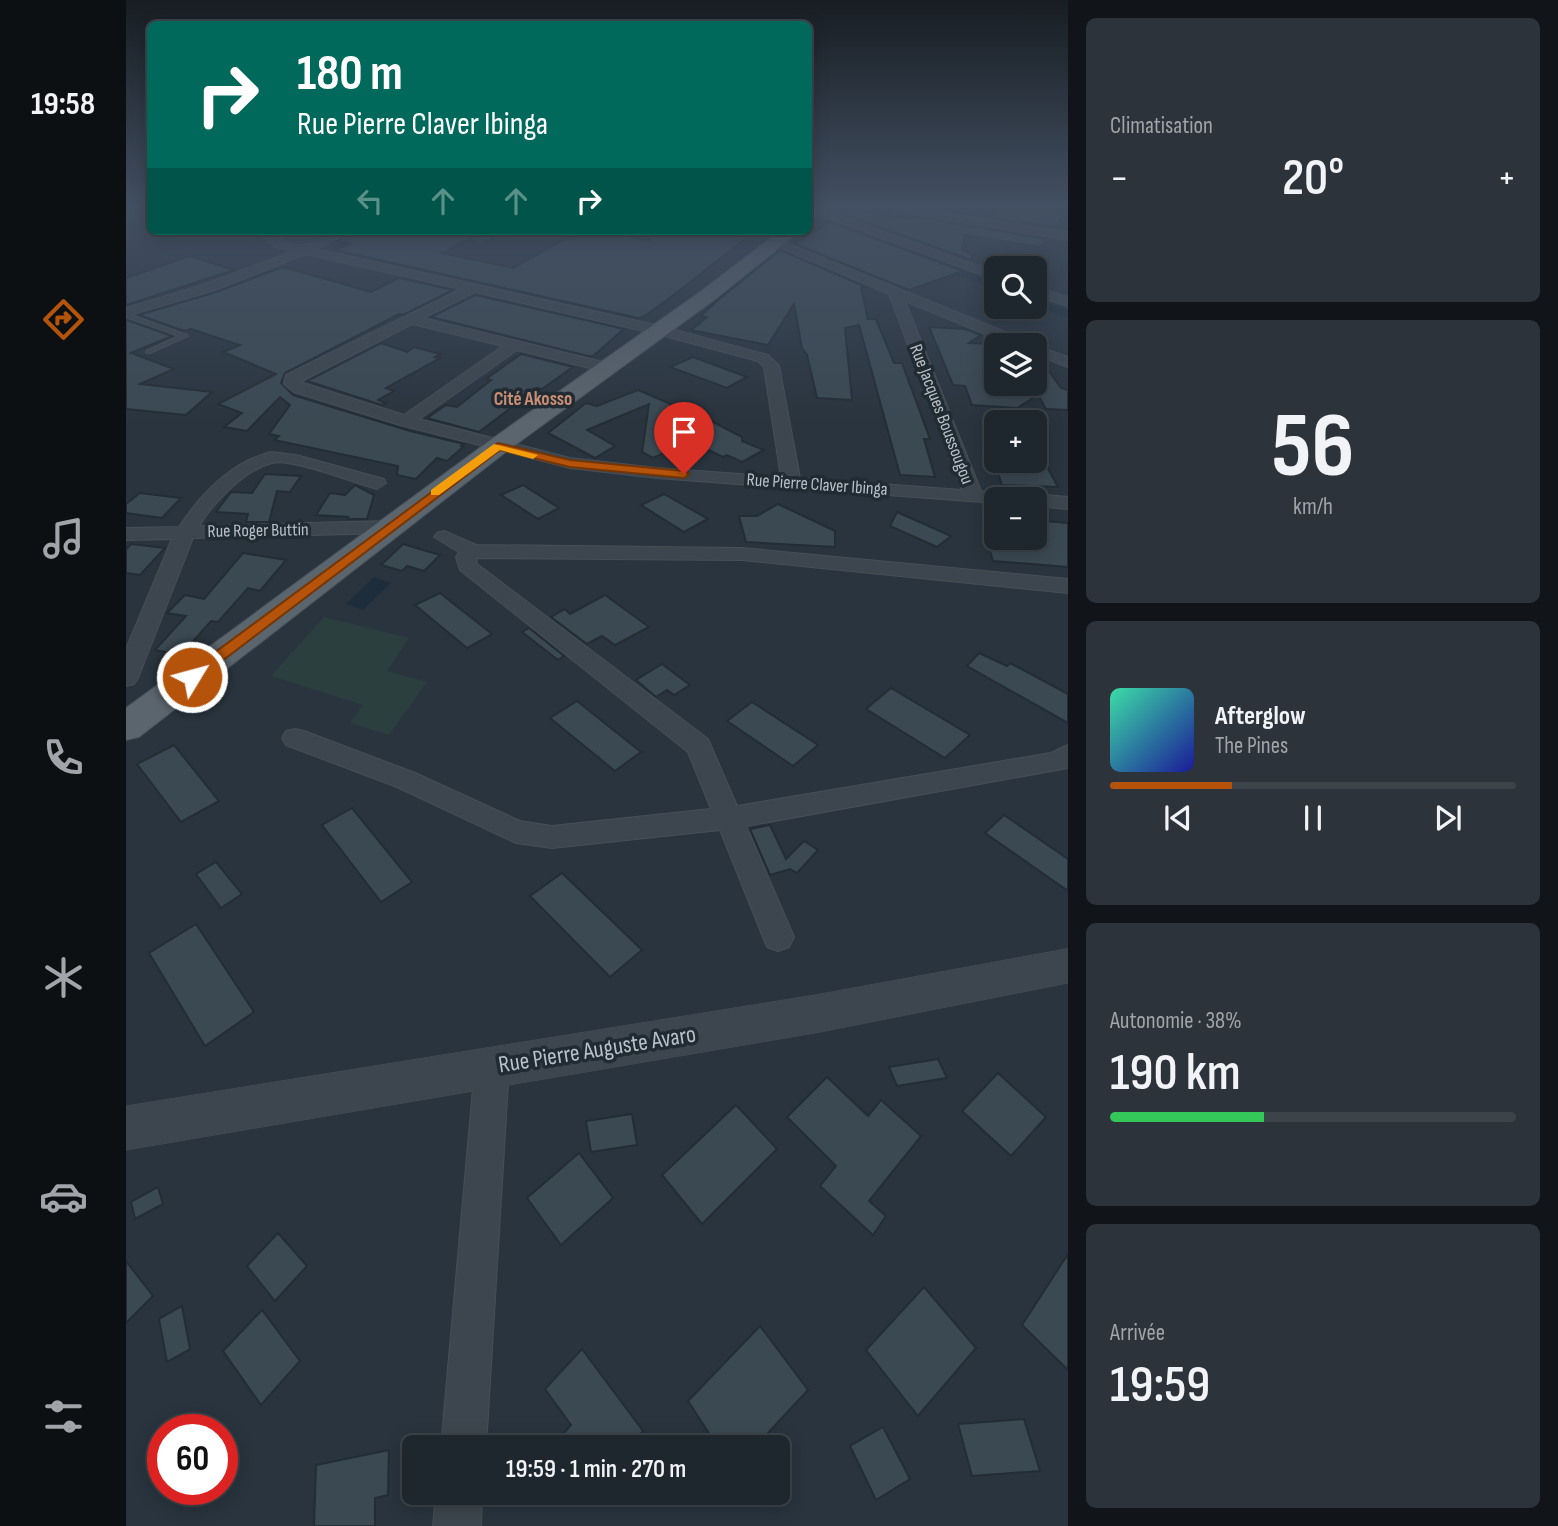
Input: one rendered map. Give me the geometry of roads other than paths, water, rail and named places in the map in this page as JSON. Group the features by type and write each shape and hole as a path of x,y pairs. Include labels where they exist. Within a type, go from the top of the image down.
{"main road":[{"path":"126,727 498,446 727,279"}],"street":[{"path":"126,313 196,293 232,279"},
{"path":"435,279 660,330 751,353 768,361 791,481"},
{"path":"867,279 896,294 994,333"},
{"path":"410,319 473,288"},
{"name":"Rue Jacques Boussougou","path":"896,294 974,496"},
{"path":"1047,295 1068,302"},
{"path":"410,319 607,367"},
{"name":"Rue Pierre Claver Ibinga","path":"410,319 292,378 292,384 300,389 406,421 570,463 984,497"},
{"path":"406,421 514,345"},
{"path":"1047,354 1068,362"},
{"path":"126,678 186,531 204,503 216,491 253,464 271,457 296,460 377,483"},
{"path":"1047,501 1068,503"},
{"name":"Rue Roger Buttin","path":"126,534 390,527"},
{"path":"444,537 472,551 742,554 1068,586"},
{"path":"472,551 466,557 467,566 699,746 778,937"},
{"path":"295,738 406,780 516,832 552,837 729,818 1057,762 1068,755"},
{"name":"Rue Pierre Auguste Avaro","path":"126,1128 815,1014 1068,967"},
{"path":"464,1435 492,1066"},
{"path":"457,1526 458,1505"}],"lane":[{"path":"126,313 185,336 148,352"}],"water":[{"path":"374,577 391,583 363,610 346,604"}],"waterway":[{"path":"978,279 984,281"},
{"path":"1047,306 1068,314"}],"district":[{"name":"Cité Akosso","path":"533,398"}]}
